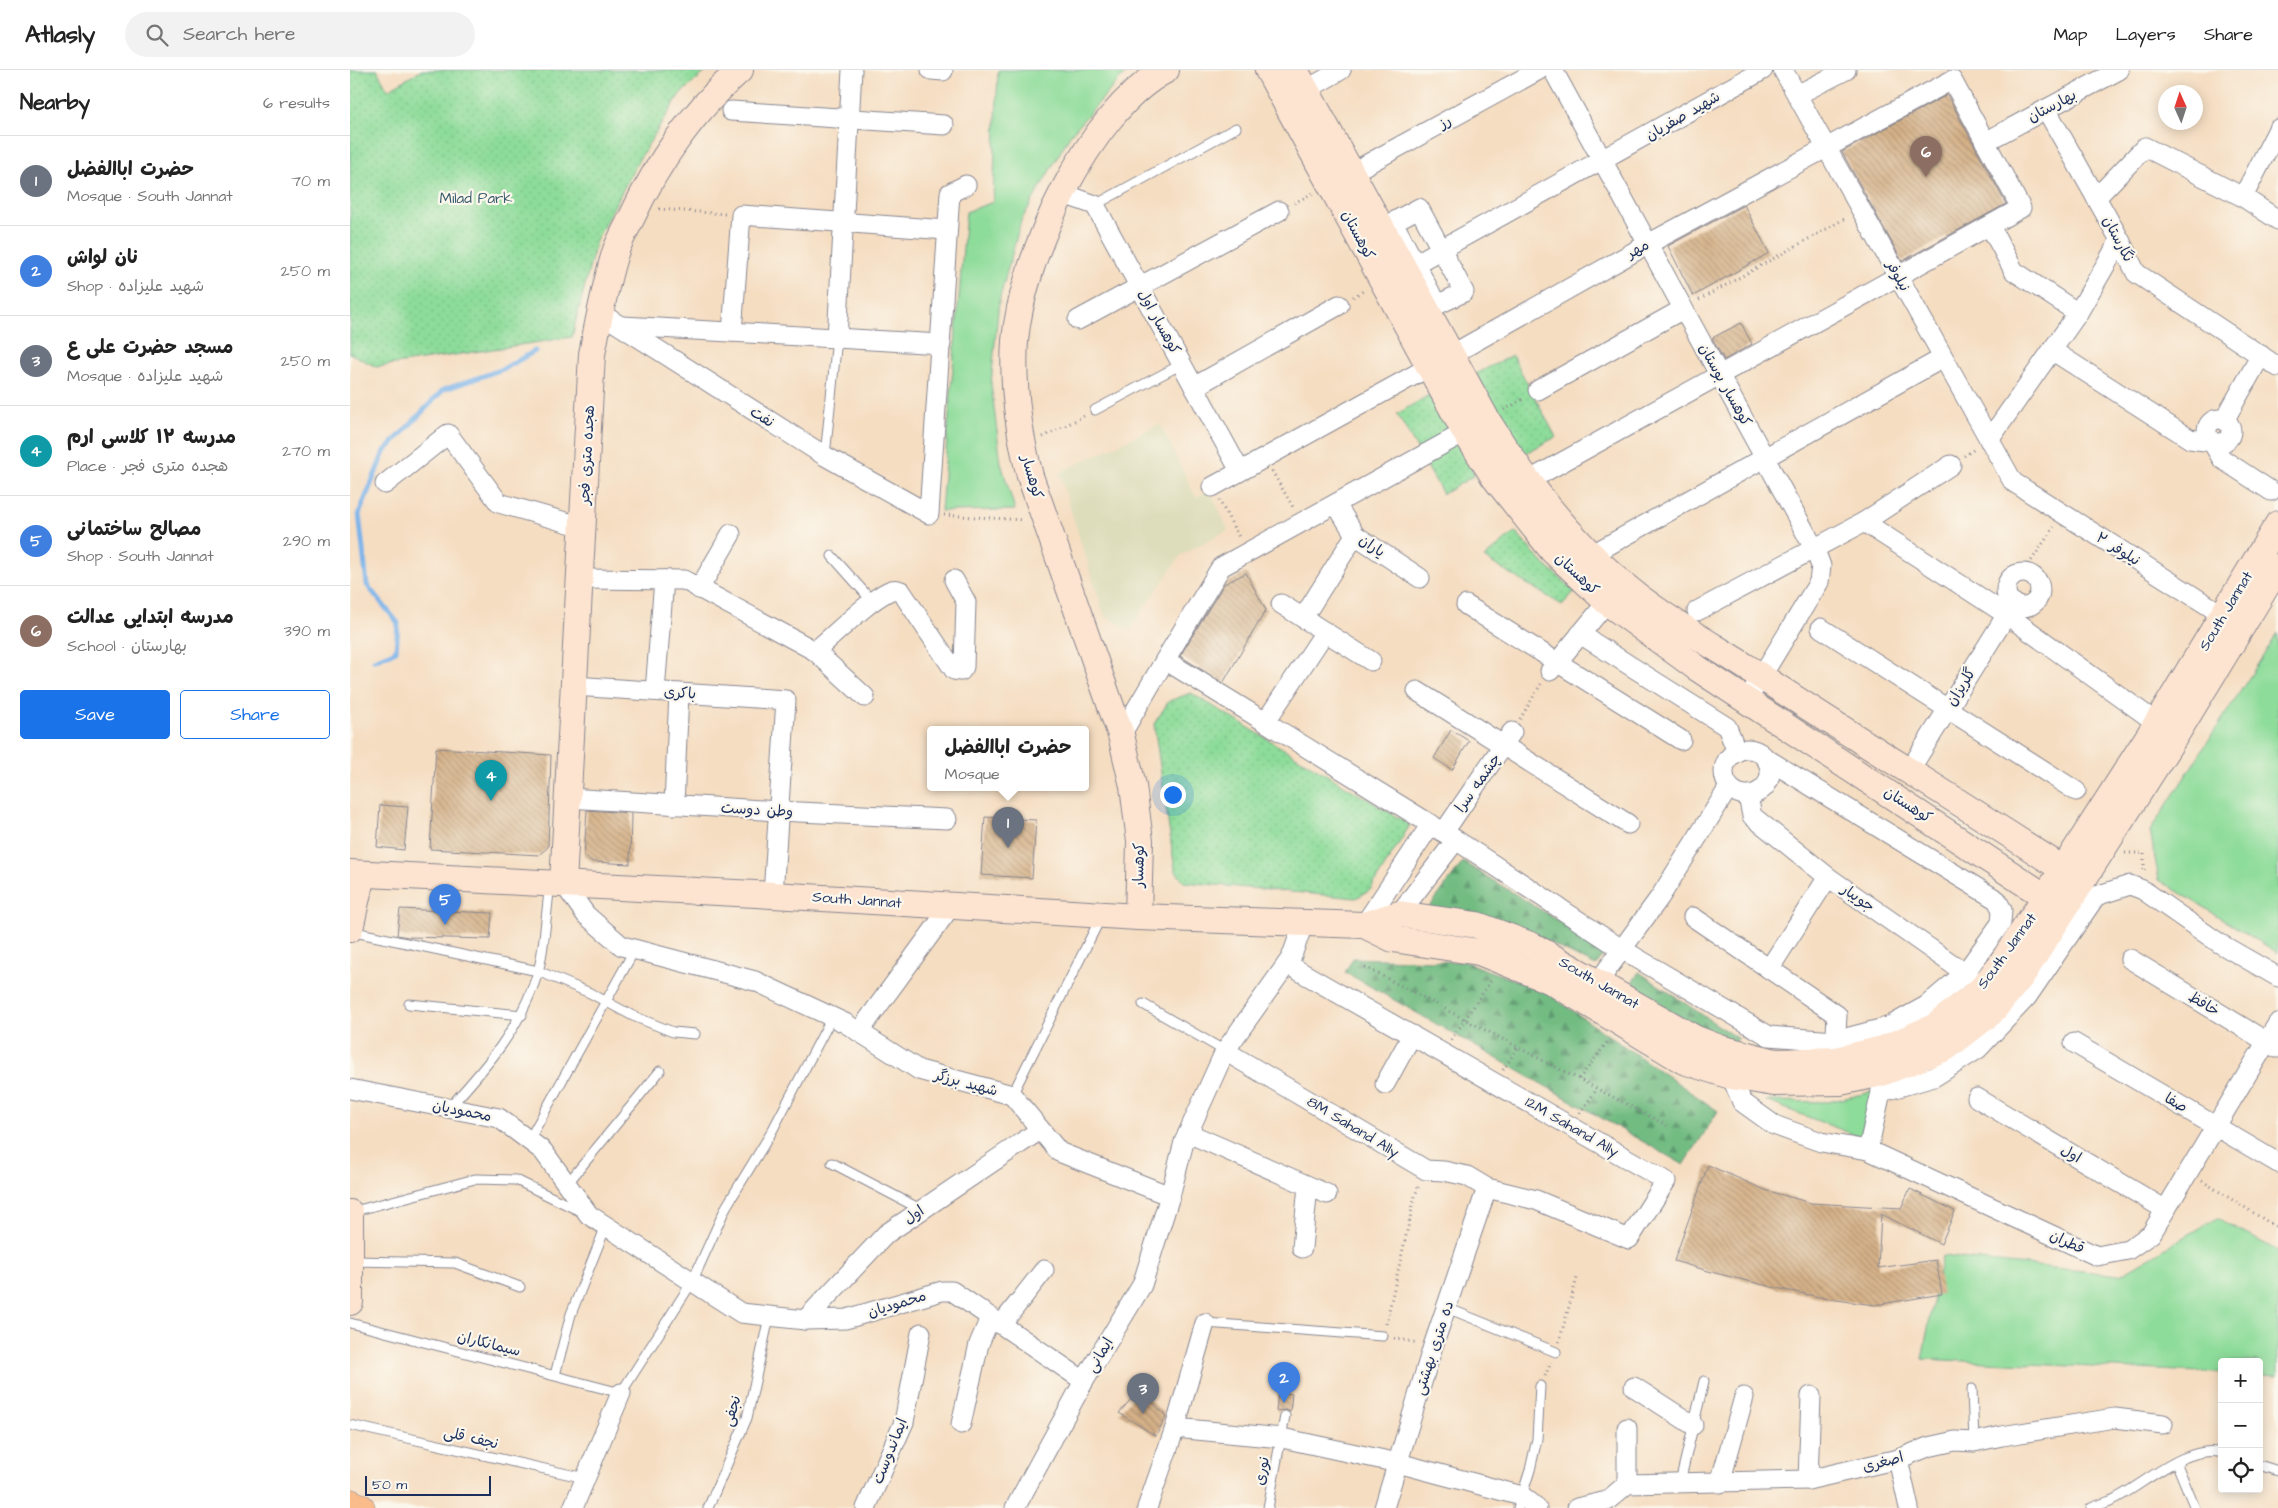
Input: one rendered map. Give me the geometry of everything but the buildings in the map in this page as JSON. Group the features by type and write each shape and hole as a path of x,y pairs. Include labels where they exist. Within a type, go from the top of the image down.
{"main road":[{"name":"هجده متری فجر","path":"557,883 568,798 592,354 610,319 617,249 637,207 665,156 700,109 740,70"},
{"name":"کوهسار","path":"1138,917 1140,841 1133,786 1121,735 1030,476 1022,445 1016,393 1015,340 1026,285 1043,233 1061,193 1108,121 1156,75 1166,70"},
{"name":"کوهستان","path":"1268,70 1400,271 1440,361 1476,426 1494,477 1552,550 1747,700 2056,903"},
{"name":"کوهستان","path":"1300,80 1341,179"},
{"name":"کوهستان","path":"1476,426 1528,481 1558,520 1591,554 1624,605 1762,678 2073,876"},
{"name":"South Jannat","path":"2073,876 2157,723 2278,524"},
{"name":"South Jannat","path":"1364,925 1393,939 1479,952 1551,981 1684,1061 1731,1076 1783,1083 1881,1083 1946,1048 1991,1013 2021,976 2056,903 2278,567"},
{"path":"1894,796 1909,771"},
{"name":"South Jannat","path":"356,873 772,894 1138,917 1364,925 1399,914 1477,925 1534,946 1696,1039 1720,1048 1776,1062 1835,1051 1883,1049 1934,1026 1973,981 2001,964 2056,903"},
{"path":"350,930 356,873"},
{"path":"350,1213 350,1302"},
{"path":"350,1503 361,1508"}],"street":[{"path":"837,338 852,70"},
{"path":"1300,80 1341,70"},
{"name":"رز","path":"1341,179 1539,70"},
{"name":"کوهسار بوستان","path":"1553,70 1815,550 1821,566 1819,582 1747,700"},
{"name":"شهید صفریان","path":"1400,271 1603,161 1762,70"},
{"name":"نیلوفر","path":"1783,70 2013,482"},
{"path":"1797,95 1846,70"},
{"name":"بهارستان","path":"1985,142 2119,70"},
{"name":"مهر","path":"1212,487 1648,244 1952,80 1985,142"},
{"name":"نگارستان","path":"2046,109 2120,240 2136,273 2278,367"},
{"path":"731,111 944,125"},
{"path":"2242,197 2278,129"},
{"path":"1528,481 2021,208 1985,142"},
{"path":"2096,198 2145,147 2242,197 2278,220"},
{"path":"929,514 950,193 966,185"},
{"path":"1061,193 1095,205"},
{"name":"کوهسار اول","path":"1095,205 1240,471"},
{"path":"1419,208 1441,250 1464,292 1437,305 1400,271 1393,222 1419,208"},
{"path":"1078,320 1279,211"},
{"path":"732,332 741,216 947,230"},
{"path":"1990,226 2014,271 2078,313"},
{"path":"1989,440 2078,313 2120,240"},
{"path":"1194,387 1339,305"},
{"path":"1538,390 1683,309"},
{"path":"610,319 732,332 941,344"},
{"name":"نفت","path":"610,319 824,456 929,514"},
{"path":"2053,351 2190,439 2222,444 2229,439 2232,432 2231,425 2225,419 2262,355"},
{"path":"1591,554 1765,459 1943,358"},
{"path":"1121,735 1221,567 1476,426"},
{"path":"385,484 448,434 499,503 583,527"},
{"path":"2212,442 2222,459 2271,491"},
{"path":"1696,611 1815,550 1864,522 1951,465"},
{"name":"نیلوفر ۲","path":"2013,482 2223,616"},
{"name":"یاران","path":"1336,504 1355,535 1420,578"},
{"path":"1864,522 2011,609 2157,723"},
{"path":"699,589 731,534"},
{"path":"1303,618 1355,535"},
{"path":"2022,573 2031,575 2038,580 2039,598 2033,604 2011,609 2006,591 2008,582 2014,576 2022,573"},
{"path":"580,579 684,580 816,651 865,697"},
{"path":"655,692 664,580"},
{"path":"816,651 874,602 891,590 897,589 901,591 954,670 961,671 964,666 966,602 954,580"},
{"path":"1281,604 1370,661"},
{"path":"1466,605 1553,666 1681,740"},
{"path":"1553,666 1580,634 1624,605"},
{"name":"گلریزان","path":"1909,771 2011,609"},
{"path":"1821,628 2076,791"},
{"path":"1266,721 1325,632"},
{"path":"1580,634 1728,727 1736,752"},
{"path":"1165,660 1444,832 1623,950 1769,1036 1835,1051 1837,1014 1693,917"},
{"name":"باکری","path":"574,686 786,700 778,811"},
{"path":"1417,691 1508,739 1628,824"},
{"path":"674,805 679,693"},
{"name":"چشمه‌ سرا","path":"1444,832 1508,739"},
{"path":"1767,759 1770,771 1768,783 1760,792 1748,796 1736,793 1729,787 1723,773 1726,762 1736,752 1746,749 1758,751 1767,759 1997,900 2002,910 2001,922 1973,981"},
{"path":"1598,982 1660,898 1729,787"},
{"name":"جویبار","path":"1748,796 1752,816 1828,877 1973,981"},
{"name":"وطن دوست","path":"568,798 947,819"},
{"path":"772,894 778,811"},
{"path":"1399,914 1444,832"},
{"path":"1364,925 1444,832"},
{"path":"1769,970 1828,877"},
{"name":"شهید برزگر","path":"557,883 586,915 622,946 755,981 832,1017 919,1070 1012,1095 1059,1152 1170,1196"},
{"path":"1868,1150 1881,1083 1934,1077 1978,1049 2026,997 2096,896 2130,885 2143,890 2218,943 2278,977"},
{"path":"859,1032 951,906"},
{"path":"1170,1196 1188,1133 1224,1051 1287,964 1304,922"},
{"name":"خافظ","path":"2130,959 2272,1046"},
{"name":"12M Sahand Ally","path":"1287,964 1666,1181 1629,1239 1536,1200 1487,1188"},
{"name":"قطران","path":"1731,1076 1742,1102 1774,1125 1821,1142 1868,1150 2097,1256 2128,1250 2151,1234 2189,1174 2216,1126 2272,1046 2278,1023"},
{"path":"1385,1084 1412,1035"},
{"name":"صفا","path":"2074,1043 2278,1163"},
{"name":"8M Sahand Ally","path":"1224,1051 1426,1170 1444,1171 1467,1176 1487,1188"},
{"name":"محمودیان","path":"350,1089 499,1118 543,1151 589,1215 741,1313 805,1320 846,1320 942,1291 952,1292 1084,1381"},
{"name":"اول","path":"1977,1098 2166,1210"},
{"name":"اول","path":"805,1320 886,1234 1040,1130"},
{"path":"1188,1133 1327,1194"},
{"path":"1302,1248 1308,1186"},
{"name":"ده متری بهشتی","path":"1384,1508 1433,1346 1487,1188"},
{"name":"ایمانی","path":"1015,1508 1084,1381 1142,1285 1170,1196"},
{"path":"961,1424 979,1344 995,1322 1044,1270"},
{"path":"1147,1508 1175,1428 1206,1323"},
{"name":"ایماندوست","path":"866,1508 904,1422 921,1333"},
{"path":"1634,1388 1694,1425"},
{"path":"573,1508 621,1392"},
{"path":"1808,1480 1811,1396"},
{"path":"1720,1483 1744,1397"},
{"name":"اصغری","path":"1627,1484 1808,1480 1898,1459 1928,1447 1955,1441 1974,1442 2115,1418 2163,1424"},
{"path":"1175,1428 1282,1438 1398,1463 1537,1508"},
{"path":"1596,1506 1627,1484 1627,1428"},
{"path":"1898,1459 1909,1508"}],"lane":[{"path":"1095,205 1236,128"},
{"path":"824,456 837,338"},
{"path":"1095,410 1182,364"},
{"path":"832,556 874,602"},
{"path":"448,1108 492,1060 522,1015 538,970 557,883"},
{"path":"1012,1095 1101,915"},
{"path":"350,930 538,970 633,1016 672,1032 695,1034"},
{"path":"529,1140 636,949"},
{"path":"409,1004 522,1015"},
{"path":"1143,1004 1224,1051"},
{"path":"621,1392 692,1282 726,1207 771,1133 832,1017"},
{"path":"567,1184 660,1071"},
{"path":"832,1163 922,1210"},
{"path":"350,1213 475,1179 516,1180 589,1215"},
{"path":"555,1376 572,1314 606,1226"},
{"path":"350,1261 455,1263 520,1287"},
{"path":"1447,1308 1556,1352"},
{"name":"نجفی","path":"708,1508 747,1418 769,1317"},
{"name":"سیمانکاران","path":"350,1323 621,1392"},
{"path":"1206,1323 1383,1336"},
{"path":"1680,1482 1704,1381"},
{"path":"1520,1502 1537,1439 1540,1386"},
{"path":"1972,1389 1974,1442"},
{"name":"نوری","path":"1268,1508 1285,1416"},
{"name":"نجف قلی","path":"350,1425 585,1478"},
{"path":"2091,1508 2118,1498 2176,1462 2194,1455 2218,1452"},
{"path":"2176,1462 2195,1508"},
{"path":"2263,1466 2278,1470"}],"path":[{"path":"1279,211 1341,179"},
{"path":"637,207 741,216"},
{"path":"1683,309 1861,209"},
{"path":"1339,305 1400,271"},
{"path":"1476,426 1538,390"},
{"path":"1022,445 1053,434 1095,410"},
{"path":"1951,465 1989,440"},
{"path":"1265,458 1301,523"},
{"path":"1212,487 1248,553"},
{"path":"929,514 1045,521"},
{"path":"2022,573 2062,514"},
{"path":"1508,739 1553,666"},
{"path":"2124,853 2144,853 2143,890"},
{"path":"1365,967 1670,1127"},
{"path":"1442,1053 1496,974"},
{"path":"1579,1080 1611,1037"},
{"path":"1495,1083 1518,1047"},
{"path":"1571,1126 1597,1089"},
{"path":"1426,1170 1414,1196 1383,1336 1433,1346"},
{"path":"2189,1174 2278,1228"},
{"path":"1540,1386 1556,1352 1578,1278"}],"shaded area":[{"path":"1160,424 1196,497 1210,490 1228,530 1181,555 1129,630 1104,615 1059,473"}],"green space":[{"name":"Milad Park","path":"350,70 377,70 388,90 422,70 708,70 680,94 638,161 596,241 572,337 376,367 350,353"},
{"path":"998,70 1128,70 1070,135 1021,221 999,301 991,384 1001,463 1015,510 941,511 966,212 993,202"},
{"path":"1512,355 1556,437 1520,456 1476,374"},
{"path":"1429,395 1475,475 1443,494 1397,414"},
{"path":"1515,532 1544,564 1575,591 1562,605 1484,558"},
{"path":"2278,633 2278,953 2159,880 2150,831"},
{"path":"1191,693 1410,825 1370,890 1356,898 1184,882 1175,870 1154,724 1169,701"},
{"path":"1463,862 1606,950 1596,966 1514,925 1426,912"},
{"path":"1353,958 1465,962 1544,991 1718,1111 1684,1165 1345,972"},
{"path":"1639,972 1738,1039 1733,1044 1628,989"},
{"path":"1876,1091 1860,1137 1766,1101 1828,1102"},
{"path":"2217,1218 2278,1251 2278,1376 2263,1375 2263,1358 2218,1358 2218,1373 1922,1359 1942,1256 2120,1275"}],"waterway":[{"path":"374,660 396,651 398,623 367,585 359,514 384,452 443,390 503,369 535,351"}],"place":[{"name":"مدرسه ابتدایی عدالت","path":"1926,177"},
{"name":"مدرسه ۱۲ کلاسی ارم","path":"491,801"},
{"name":"حضرت اباالفضل","path":"1008,848"},
{"name":"مصالح ساختمانی","path":"445,925"},
{"name":"نان لواش","path":"1284,1403"},
{"name":"مسجد حضرت علی ع","path":"1143,1414"}]}
